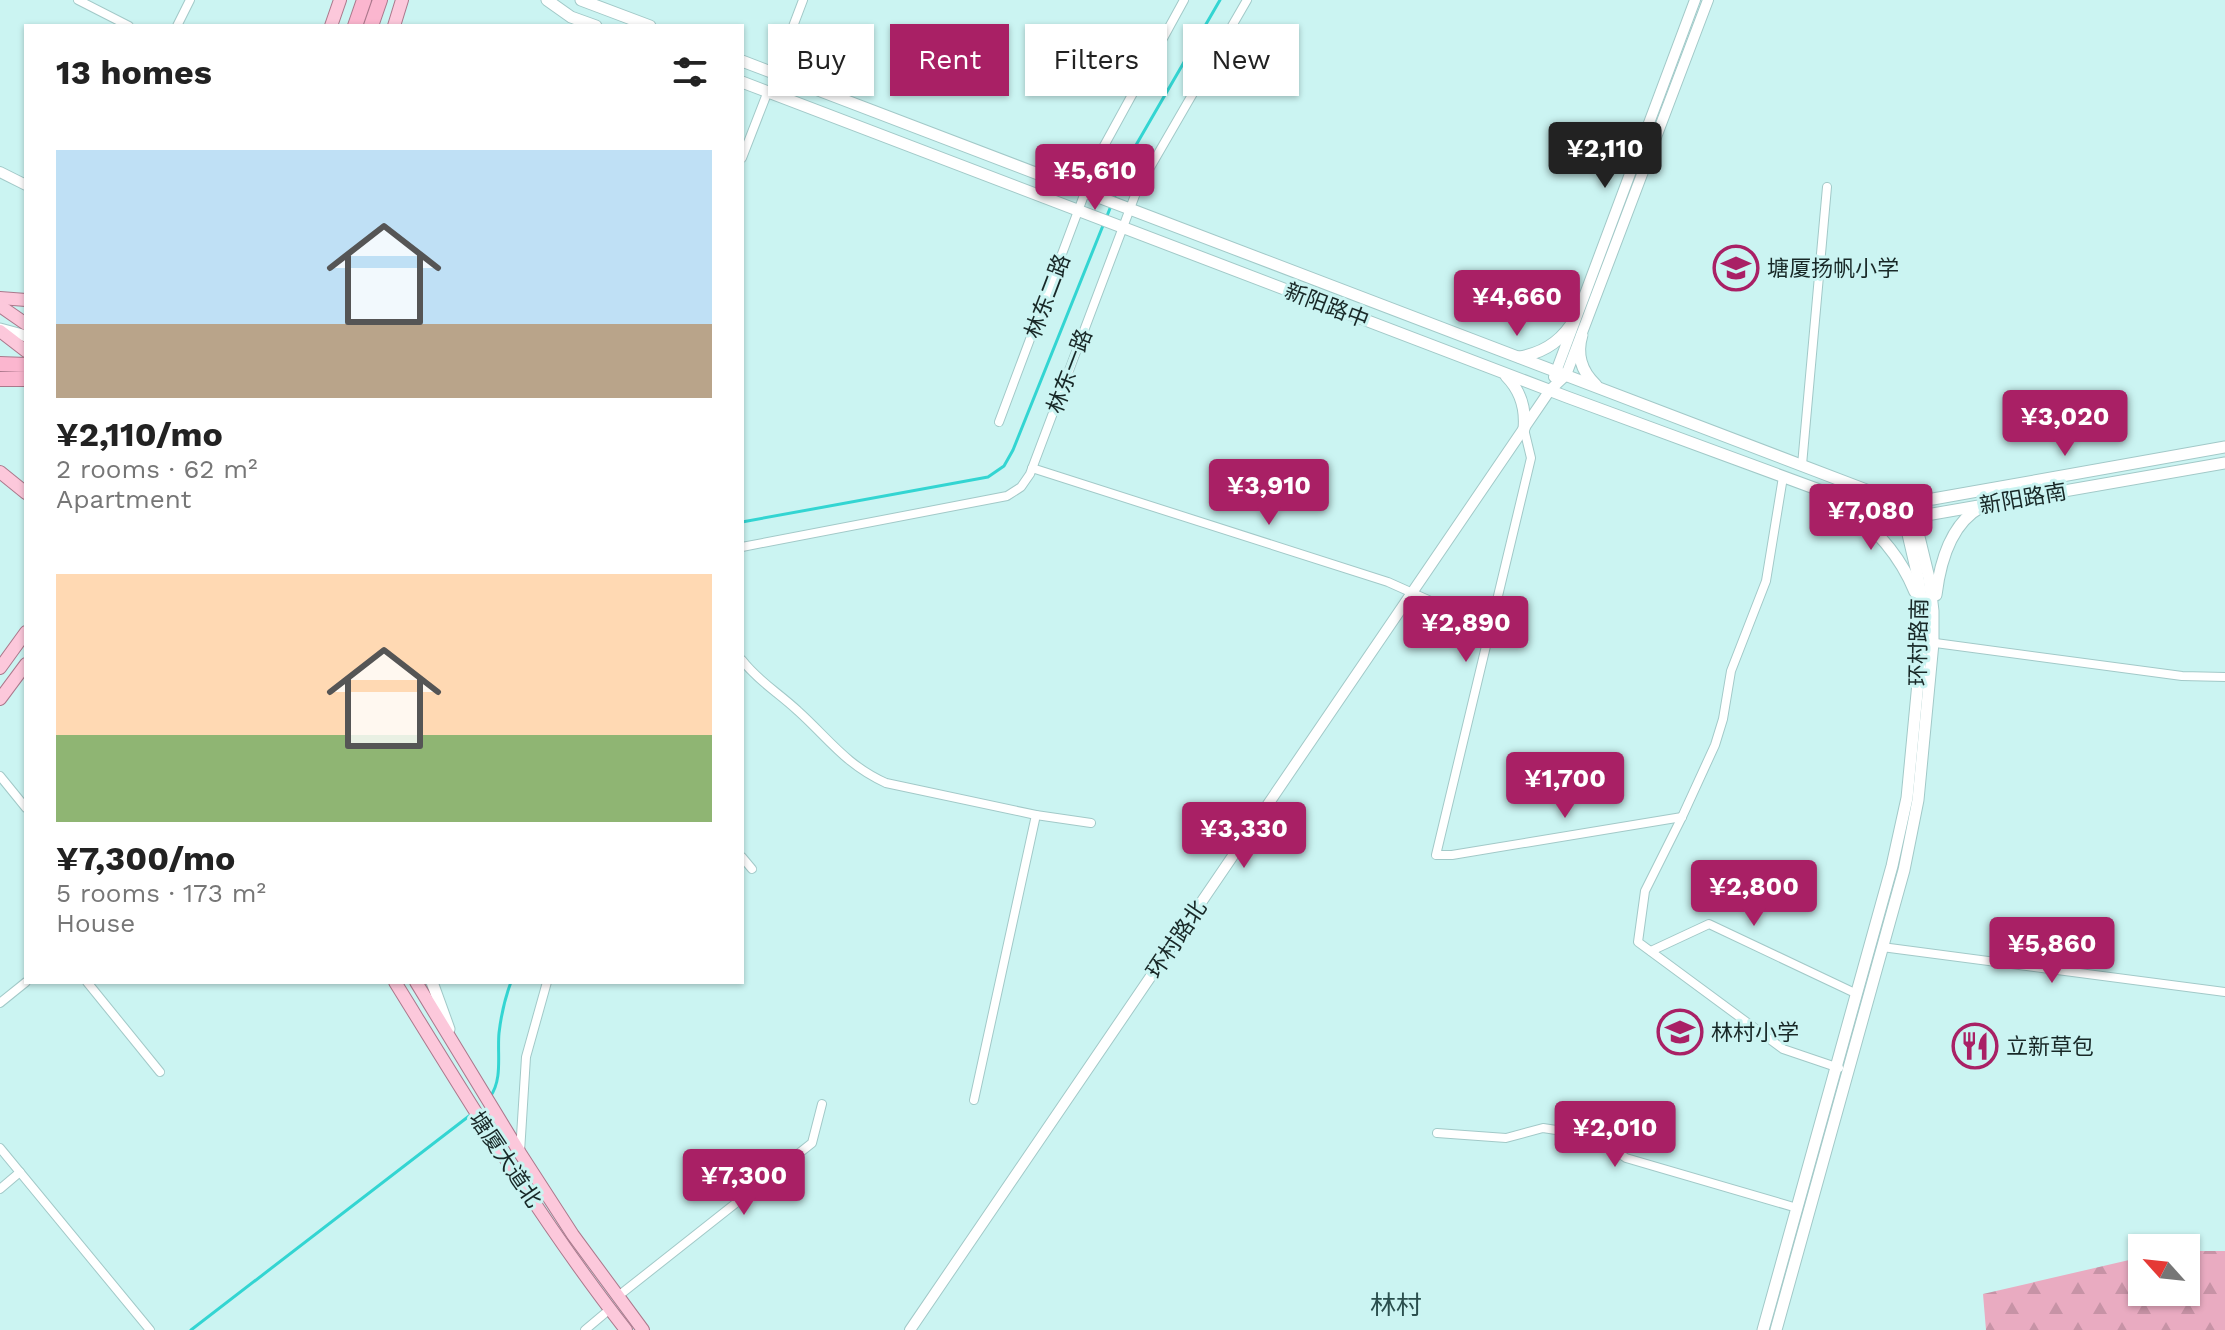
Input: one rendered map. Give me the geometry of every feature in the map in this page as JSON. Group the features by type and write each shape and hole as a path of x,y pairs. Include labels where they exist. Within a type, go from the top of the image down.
{"highway":[{"path":"356,24 364,0"},
{"path":"372,24 380,0"},
{"path":"0,364 24,365"},
{"path":"0,379 24,379"}],"main road":[{"path":"332,24 340,0"},
{"path":"395,24 402,0"},
{"path":"547,0 571,17 590,24"},
{"path":"581,0 645,24"},
{"name":"新阳路中","path":"744,62 768,71"},
{"name":"新阳路中","path":"744,83 768,91"},
{"name":"新阳路中","path":"781,96 1822,492 1880,513 1910,517"},
{"name":"新阳路中","path":"833,96 1882,496 1908,501"},
{"path":"0,298 24,300"},
{"path":"0,306 24,323"},
{"path":"1517,357 1551,345 1565,333 1575,318"},
{"path":"0,330 24,336"},
{"path":"0,330 24,349"},
{"path":"1582,335 1580,362 1585,374 1600,388"},
{"path":"1500,371 1512,381 1520,395 1525,412 1524,429"},
{"name":"新阳路南","path":"1908,501 2225,447"},
{"name":"新阳路南","path":"1910,517 2225,463"},
{"path":"0,472 24,491"},
{"path":"1822,492 1883,539 1928,611"},
{"name":"环村路南","path":"1763,1330 1797,1208 1882,947 1904,870 1918,800 1928,611 1908,501"},
{"path":"1928,611 1950,541 1967,517 1988,504"},
{"path":"0,668 24,635"},
{"name":"环村路南","path":"1776,1330 1842,1069 1857,994 1901,832 1927,642"},
{"path":"0,699 24,667"},
{"name":"塘厦大道北","path":"396,984 481,1122 626,1330"},
{"name":"塘厦大道北","path":"417,984 520,1153 617,1297 643,1330"},
{"path":"433,984 452,1037"}],"street":[{"path":"78,0 125,24"},
{"path":"178,24 190,0"},
{"path":"794,24 803,0"},
{"name":"林东二路","path":"999,422 1091,194 1099,155 1184,0"},
{"name":"林东一路","path":"744,547 1007,496 1021,487 1032,468 1124,207 1137,190 1247,0"},
{"path":"1561,373 1575,318 1695,0"},
{"path":"1561,373 1582,335 1708,0"},
{"path":"744,153 768,91"},
{"path":"0,172 24,184"},
{"path":"1802,465 1827,187"},
{"name":"环村路北","path":"910,1330 1561,373"},
{"path":"1524,429 1531,458 1436,855 1452,855 1682,817"},
{"path":"1032,468 1388,582 1491,628"},
{"path":"1783,477 1766,581 1731,671 1715,745 1645,891 1638,942 1783,1049 1842,1069"},
{"path":"1927,642 2182,676 2225,677"},
{"path":"744,662 763,684 797,709 853,765 886,783 1036,815 1091,823"},
{"path":"0,776 24,806"},
{"path":"974,1100 1036,815"},
{"path":"744,859 752,869"},
{"path":"1651,951 1709,924 1857,994"},
{"path":"1882,947 2225,992"},
{"path":"0,1003 24,984"},
{"path":"89,984 160,1072"},
{"path":"520,1153 526,1057 546,984"},
{"path":"617,1297 812,1143 822,1104"},
{"path":"1437,1133 1506,1138 1543,1128 1595,1136 1626,1158 1797,1208"},
{"path":"0,1148 150,1330"},
{"path":"0,1189 20,1172"},
{"path":"585,1330 610,1309"}],"green space":[{"path":"2200,1251 2225,1251 2225,1330 1986,1330 1983,1294 2128,1260 2128,1306 2200,1306"}],"waterway":[{"path":"1107,216 1132,152 1220,0"},
{"path":"744,522 988,477 1004,466 1104,223"},
{"path":"490,1097 497,1082 500,1027 510,984"},
{"path":"191,1330 473,1113"}],"place":[{"name":"塘厦扬帆小学","path":"1736,268"},
{"name":"林村小学","path":"1680,1032"},
{"name":"立新草包","path":"1975,1046"}],"district":[{"name":"林村","path":"1396,1305"}]}
